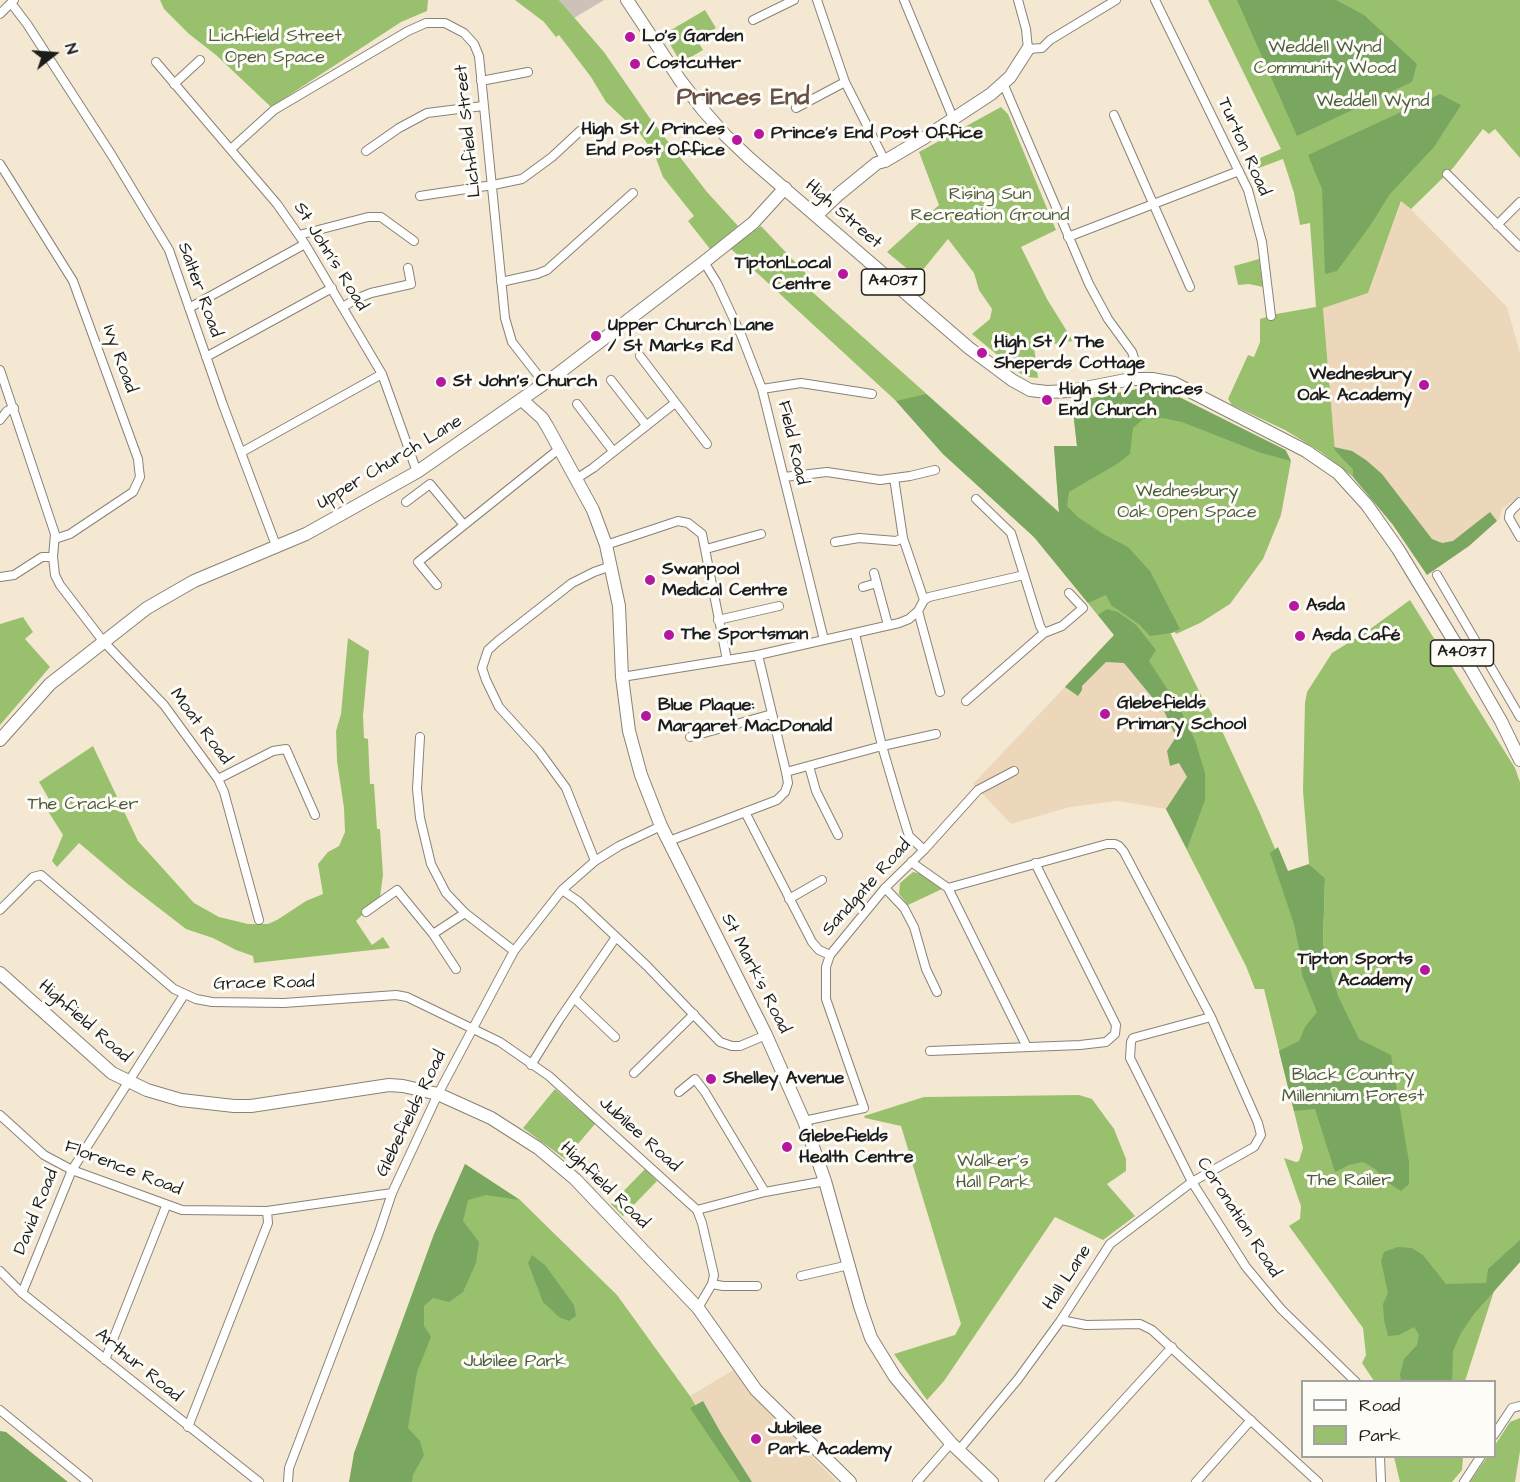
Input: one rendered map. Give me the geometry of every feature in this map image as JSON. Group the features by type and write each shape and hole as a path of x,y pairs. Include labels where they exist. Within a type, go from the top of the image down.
{"street":[{"name":"High Street","path":"627,0 674,72 703,110 749,158 969,348 1022,387 1047,392 1070,391 1131,380 1152,379 1174,383 1306,451 1338,473 1354,489 1398,549 1501,721 1520,760"},
{"path":"753,20 794,0"},
{"path":"817,0 845,82 877,149 885,160"},
{"path":"904,0 953,118"},
{"path":"817,215 838,194 877,163 924,138 975,105 1010,77 1028,49 1026,29 1018,0"},
{"path":"1028,49 1042,48 1050,40 1116,0"},
{"name":"Turton Road","path":"1155,0 1248,190 1262,242 1271,316"},
{"path":"0,14 12,2"},
{"name":"Salter Road","path":"12,2 169,250 277,548"},
{"name":"Lichfield Street","path":"231,149 274,110 408,31 426,23 445,23 464,33 474,44 479,56 504,318 512,342 544,383"},
{"path":"174,84 200,60"},
{"name":"St John's Road","path":"156,62 277,204 305,244 382,374 417,472"},
{"path":"481,81 528,72"},
{"path":"795,108 845,82"},
{"path":"1003,83 1068,237 1099,303 1132,352 1135,361 1131,380"},
{"path":"366,151 427,112 483,106"},
{"path":"1114,115 1190,287"},
{"path":"420,196 522,179 552,157 580,131"},
{"name":"Ivy Road","path":"0,164 73,281 138,459 140,477 133,492 70,534 55,539"},
{"path":"1068,237 1239,171"},
{"path":"1447,174 1520,247"},
{"name":"Upper Church Lane","path":"0,740 50,684 147,608 194,581 306,534 417,472 522,400 704,262 753,223 785,188"},
{"path":"501,282 547,270 633,193"},
{"path":"1497,225 1520,202"},
{"path":"299,235 368,217 381,217 414,241"},
{"path":"189,308 305,244"},
{"name":"Field Road","path":"704,262 717,283 742,337 762,389 825,640"},
{"path":"343,307 371,292 411,284 408,267"},
{"path":"206,357 332,288"},
{"path":"640,356 707,444"},
{"path":"0,370 55,534 53,557 42,557 14,575 0,577"},
{"path":"242,452 382,374"},
{"path":"611,380 646,425"},
{"path":"762,389 801,383 872,394"},
{"name":"St Mark's Road","path":"522,400 542,418 593,510 606,545 619,606 622,677 630,734 641,775 661,826 766,1035 804,1121 825,1181 871,1338 895,1377 955,1446 992,1482"},
{"path":"576,479 675,403"},
{"path":"578,404 613,451"},
{"path":"0,420 7,411 14,408"},
{"path":"437,585 418,562 559,449"},
{"path":"784,477 827,472 880,480 935,470"},
{"path":"894,478 903,538 924,600"},
{"path":"406,502 430,484 464,525"},
{"path":"976,499 1011,533 1044,633"},
{"path":"1520,502 1510,512 1509,518 1520,537"},
{"path":"606,545 678,521 688,523 702,534 727,660"},
{"path":"706,549 761,534"},
{"path":"835,542 859,538 896,541 903,538"},
{"name":"Moat Road","path":"53,557 55,575 60,585 103,641 164,705 218,779 224,792 259,920"},
{"path":"595,861 566,788 539,751 499,707 482,668 488,650 506,635 572,583 610,566"},
{"path":"874,573 888,625"},
{"path":"622,677 758,655 855,634 909,619 918,611 924,600 939,594 1024,575"},
{"path":"1437,575 1520,717"},
{"path":"864,587 877,583"},
{"path":"966,701 1044,633 1062,626 1083,608 1069,593"},
{"path":"718,620 779,606"},
{"path":"918,611 940,692"},
{"path":"855,634 882,746 909,836 924,850"},
{"path":"669,841 777,800 785,792 788,783 786,772 758,655"},
{"path":"690,736 772,714"},
{"path":"786,772 936,734"},
{"path":"420,737 417,789 420,819 431,864 446,892 465,913 514,951"},
{"path":"218,779 273,751 286,748 315,815"},
{"path":"809,766 816,791 838,835"},
{"name":"Sandgate Road","path":"804,1121 864,1108 826,999 825,973 830,955 885,888 924,850 978,790 1014,771"},
{"path":"745,812 812,942 819,950 830,955"},
{"name":"Glebefields Road","path":"288,1481 289,1468 392,1193 438,1094 514,951 562,890 595,861 661,826"},
{"path":"948,888 1107,844 1115,844 1124,852 1211,1017"},
{"path":"911,862 948,888 1027,1047"},
{"path":"930,1051 1106,1042 1116,1034 1116,1025 1035,863"},
{"name":"Grace Road","path":"0,910 33,877 41,875 161,978 184,994 196,999 212,1002 284,1003 396,995 407,997 472,1027"},
{"path":"789,899 822,880"},
{"path":"885,888 904,908 914,927 926,969 937,992"},
{"path":"366,912 396,890 433,934 456,969"},
{"path":"562,890 578,901 616,937 720,1042 740,1046 766,1035"},
{"path":"433,934 465,913"},
{"path":"531,1065 616,937"},
{"name":"Highfield Road","path":"0,973 112,1073 147,1090 181,1100 234,1107 389,1085 438,1094 491,1118 538,1148 575,1179 698,1308 756,1390 850,1482"},
{"name":"David Road","path":"22,1293 72,1170 184,994"},
{"path":"574,998 615,1037"},
{"path":"634,1073 694,1014"},
{"name":"Coronation Road","path":"1211,1017 1133,1038 1130,1058 1192,1182 1246,1267 1281,1309 1354,1380"},
{"name":"Hall Lane","path":"917,1482 955,1446 1018,1379 1061,1320 1105,1250 1192,1182 1254,1147 1261,1135 1258,1123 1211,1017"},
{"name":"Jubilee Road","path":"472,1027 500,1042 549,1076 697,1210"},
{"path":"679,1092 694,1079 712,1103 765,1192"},
{"name":"Florence Road","path":"0,1114 44,1155 72,1170 182,1210 267,1211 392,1193"},
{"path":"698,1308 712,1284 714,1275 697,1210 765,1192 825,1181"},
{"path":"105,1360 166,1206"},
{"path":"188,1427 268,1223 267,1211"},
{"path":"801,1276 849,1265"},
{"name":"Arthur Road","path":"0,1271 22,1293 259,1482"},
{"path":"712,1284 757,1286"},
{"path":"1061,1320 1086,1325 1140,1324 1152,1330 1318,1482"},
{"path":"1049,1482 1173,1347"},
{"path":"1496,1432 1512,1408 1520,1406"},
{"path":"0,1410 88,1482"},
{"path":"1196,1482 1251,1420"},
{"path":"1380,1458 1381,1482"},
{"path":"1464,1482 1480,1458"},
{"path":"278,1482 288,1481"}],"shaded area":[{"path":"559,0 604,0 574,18"},
{"name":"Wednesbury Oak Academy","path":"1402,200 1507,307 1520,353 1520,496 1502,509 1499,519 1469,546 1427,575 1393,525 1353,477 1353,470 1335,451 1323,307 1368,293"},
{"name":"Glebefields Primary School","path":"1114,635 1186,742 1193,790 1166,809 1118,801 1070,807 1011,824 973,784"},
{"name":"Jubilee Park Academy","path":"735,1369 751,1393 837,1482 741,1482 690,1396"}],"green space":[{"name":"Lichfield Street Open Space","path":"160,0 428,0 427,11 401,22 271,107 216,55 189,34 164,9"},
{"path":"515,0 559,0 604,52 649,117 707,192 738,226 710,249 688,221 694,216 663,177 654,153 641,135 606,102 591,77 559,35 556,37 544,22"},
{"name":"Weddell Wynd","path":"1208,0 1520,0 1520,158 1495,129 1489,134 1483,129 1453,168 1411,209 1401,201 1368,293 1323,308 1335,451 1353,470 1353,477 1321,452 1285,430 1232,405 1228,399 1248,355 1254,357 1260,342 1260,319 1316,307 1310,223 1300,225 1294,193 1283,159 1248,172 1246,164 1281,149"},
{"name":"Weddell Wynd Community Wood","path":"1237,0 1336,0 1364,15 1417,64 1412,82 1297,136"},
{"path":"705,10 716,28 697,40 703,50 681,63 664,34"},
{"name":"Weddell Wynd Community Wood","path":"1440,94 1461,105 1434,147 1389,195 1337,271 1325,274 1322,189 1308,155"},
{"name":"Rising Sun Recreation Ground","path":"1001,107 1008,114 1056,230 1021,247 1047,299 1073,341 1034,347 1038,378 1028,377 1018,372 972,334 990,319 992,309 979,290 974,273 948,239 917,277 887,252 939,205 919,152"},
{"path":"761,226 813,281 809,289 1059,512 1054,446 1077,446 1072,402 1143,388 1161,388 1286,450 1291,461 1281,515 1263,559 1230,604 1200,623 1176,634 1155,602 1201,695 1222,731 1259,811 1335,990 1323,944 1325,878 1309,864 1303,791 1307,692 1332,653 1410,600 1515,768 1520,782 1520,1254 1494,1291 1465,1380 1373,1380 1362,1363 1366,1355 1363,1328 1289,1226 1300,1219 1301,1206 1284,1158 1299,1161 1303,1148 1264,989 1255,989 1246,966 1166,809 1193,790 1186,742 1114,635 1034,537 943,454 896,401 730,248"},
{"path":"1259,259 1263,287 1249,284 1238,285 1234,266"},
{"path":"1143,388 1161,388 1285,450 1291,461 1261,453 1182,422 1163,418 1143,419 1133,428 1130,454 1069,492 1067,506 1079,518 1128,547 1150,571 1180,629 1172,633 1150,636 1140,625 1111,605 1106,595 1088,603 1034,537 943,454 896,401 926,394 1059,513 1054,446 1077,446 1072,402"},
{"path":"1334,447 1352,451 1382,474 1432,539 1442,543 1453,541 1490,512 1497,521 1469,546 1427,575 1393,525 1353,477 1353,470"},
{"path":"1107,609 1118,612 1136,625 1156,650 1149,661 1179,707 1195,740 1205,773 1205,800 1187,849 1166,809 1187,777 1179,763 1170,766 1167,751 1176,737 1165,713 1124,663 1106,662 1082,686 1078,696 1065,687 1114,635 1098,615"},
{"path":"23,617 33,632 25,639 50,667 0,725 0,624"},
{"name":"The Cracker","path":"348,638 369,651 363,716 364,738 368,739 370,784 374,784 383,875 380,897 356,921 372,945 383,937 390,948 254,963 253,956 186,929 79,843 57,867 52,861 63,835 43,803 49,799 39,782 93,746 138,841 194,903 219,917 248,924 268,924 306,901 323,894 318,864 328,852 339,846 345,832 336,731 341,714"},
{"name":"Black Country Millennium Forest","path":"1278,847 1288,871 1309,864 1325,878 1323,944 1338,996 1359,1039 1391,1055 1409,1162 1409,1184 1401,1191 1363,1162 1349,1165 1335,1172 1315,1109 1294,1111 1279,1051 1299,1041 1305,1027 1317,1012 1302,975 1294,924 1270,853"},
{"path":"913,872 923,874 942,889 908,905 899,894 900,883"},
{"path":"555,1089 595,1124 565,1159 523,1128"},
{"name":"Walker's Hall Park","path":"1079,1095 1092,1099 1114,1129 1126,1159 1126,1171 1107,1184 1135,1216 1103,1240 1055,1217 944,1381 927,1400 894,1354 955,1335 961,1324 901,1126 864,1116 924,1097"},
{"name":"Jubilee Park","path":"465,1164 520,1200 617,1295 690,1396 741,1482 349,1482"},
{"path":"465,1164 520,1200 486,1195 468,1200 463,1221 479,1242 476,1263 463,1292 449,1302 433,1298 424,1306 424,1326 431,1337 417,1372 408,1428 420,1441 424,1455 413,1475 412,1482 349,1482 354,1453 434,1234"},
{"path":"645,1169 657,1181 623,1216 611,1204"},
{"path":"1520,1240 1520,1262 1474,1314 1461,1333 1453,1351 1452,1380 1401,1380 1404,1359 1417,1345 1419,1335 1414,1327 1399,1335 1388,1336 1383,1304 1388,1293 1381,1261 1384,1252 1398,1247 1412,1248 1423,1255 1446,1284 1486,1283 1488,1269"},
{"path":"532,1255 545,1265 574,1305 576,1316 569,1321 559,1317 543,1302 528,1263"},
{"path":"703,1401 752,1482 740,1482 690,1408"},
{"path":"1520,1418 1520,1451 1515,1482 1470,1482 1486,1458 1496,1458 1496,1443 1510,1422"},
{"path":"0,1431 6,1432 68,1482 0,1482"},
{"path":"1394,1458 1463,1458 1462,1470 1452,1482 1400,1482"}],"place":[{"name":"Lo's Garden","path":"630,37"},
{"name":"Costcutter","path":"635,64"},
{"name":"Prince's End Post Office","path":"759,134"},
{"name":"High St / Princes End Post Office","path":"737,140"},
{"name":"TiptonLocal Centre","path":"843,274"},
{"name":"Upper Church Lane / St Marks Rd","path":"596,336"},
{"name":"High St / The Sheperds Cottage","path":"982,353"},
{"name":"St John's Church","path":"441,382"},
{"name":"Wednesbury Oak Academy","path":"1424,385"},
{"name":"High St / Princes End Church","path":"1047,400"},
{"name":"Swanpool Medical Centre","path":"650,580"},
{"name":"Asda","path":"1294,606"},
{"name":"The Sportsman","path":"669,635"},
{"name":"Asda Café","path":"1300,636"},
{"name":"Glebefields Primary School","path":"1105,714"},
{"name":"Blue Plaque: Margaret MacDonald","path":"646,716"},
{"name":"Tipton Sports Academy","path":"1425,970"},
{"name":"Shelley Avenue","path":"711,1079"},
{"name":"Glebefields Health Centre","path":"787,1147"},
{"name":"Jubilee Park Academy","path":"756,1439"}],"district":[{"name":"Princes End","path":"743,99"}],"park label":[{"name":"Wednesbury Oak Open Space","path":"1187,502"},
{"name":"The Railer","path":"1349,1181"}]}
